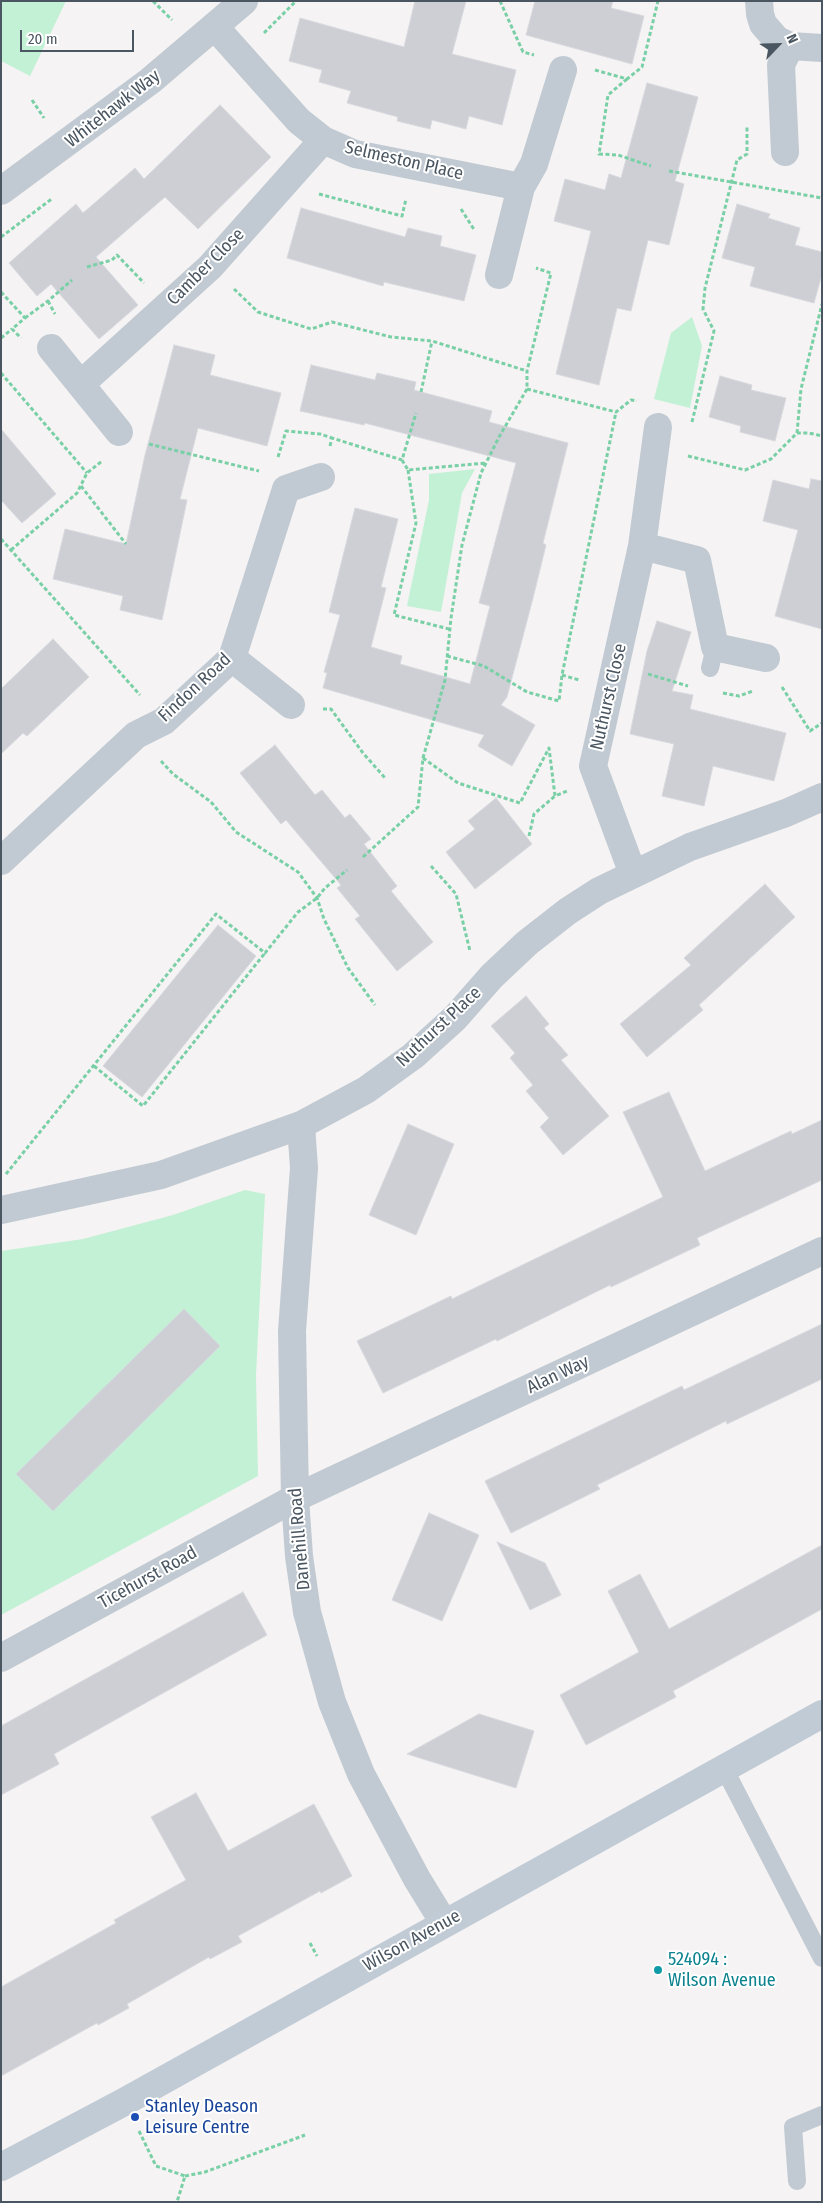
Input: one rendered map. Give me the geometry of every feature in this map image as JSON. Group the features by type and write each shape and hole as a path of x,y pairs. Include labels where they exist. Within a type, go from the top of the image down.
{"street":[{"name":"Whitehawk Way","path":"1,192 150,81 244,1"},
{"path":"759,1 760,14 769,32 777,40 790,46 822,48"},
{"name":"Selmeston Place","path":"215,27 299,121 323,140 355,154 521,187"},
{"path":"785,152 781,65 790,46"},
{"path":"499,275 521,187 534,164 565,66"},
{"name":"Camber Close","path":"81,384 210,267 290,180 323,140"},
{"path":"51,348 119,432"},
{"name":"Nuthurst Close","path":"633,874 593,766 642,546 656,439"},
{"name":"Findon Road","path":"1,861 136,735 164,721 232,658 286,489 321,477"},
{"path":"642,546 697,560 712,657 766,658"},
{"path":"232,658 291,705"},
{"name":"Nuthurst Place","path":"1,1210 161,1175 301,1125 366,1090 413,1056 455,1018 492,976 527,943 568,911 633,874 690,848 786,813 822,797"},
{"name":"Danehill Road","path":"301,1125 304,1168 292,1331 295,1498 299,1556 307,1612 332,1702 361,1774 417,1879 444,1923"},
{"name":"Alan Way","path":"295,1498 822,1251"},
{"name":"Ticehurst Road","path":"1,1658 295,1498"},
{"name":"Wilson Avenue","path":"1,2167 124,2102 822,1714"}],"lane":[{"path":"724,1768 822,1958"},
{"path":"797,2181 793,2127 822,2115"}],"path":[{"path":"239,54 261,36 296,1"},
{"path":"500,1 523,52 565,66 627,79"},
{"path":"651,166 618,155 598,154 608,95 642,67 658,1"},
{"path":"690,431 714,331 703,309 705,288 731,182 738,160 747,154 748,117"},
{"path":"290,180 304,190 402,216 414,167"},
{"path":"669,172 822,198"},
{"path":"87,267 112,260 117,255 166,307"},
{"path":"362,857 418,807 423,758 445,680 449,629 462,545 481,472 527,389 527,371 551,273 533,267"},
{"path":"25,318 48,302 72,280"},
{"path":"244,299 258,312 311,329 332,322 390,337 432,341 527,371"},
{"path":"656,439 685,455 745,470 771,459 797,433 801,389 822,304"},
{"path":"1,338 12,329"},
{"path":"421,392 432,341"},
{"path":"1,373 87,473"},
{"path":"527,389 616,412"},
{"path":"447,656 484,666 527,692 559,701 562,675 616,412 631,400 640,402"},
{"path":"402,460 416,413"},
{"path":"685,413 694,415"},
{"path":"275,465 286,431 320,434 402,460 408,470 416,523 394,615 449,629"},
{"path":"797,433 822,436"},
{"path":"321,477 332,438"},
{"path":"150,444 263,472"},
{"path":"11,550 77,494 87,473 109,456"},
{"path":"408,470 487,462"},
{"path":"81,486 126,544"},
{"path":"1,539 164,721"},
{"path":"617,665 690,686"},
{"path":"562,675 583,681"},
{"path":"774,685 781,686 810,731 822,723"},
{"path":"730,695 739,696 757,690"},
{"path":"291,705 331,709 363,753 386,779"},
{"path":"136,735 173,774 212,802 236,832 298,872 317,898 324,919 348,968 375,1005"},
{"path":"423,758 458,783 520,803 549,748 555,796"},
{"path":"529,836 534,814 555,796 597,777"},
{"path":"431,866 456,894 470,952"},
{"path":"94,1066 143,1106 298,912 317,898 325,888 347,870"},
{"path":"4,1176 216,914 265,953"},
{"path":"124,2102 156,2166 185,2176 205,2172 306,2135"},
{"path":"177,2202 185,2176"}],"green space":[{"path":"1,1 66,1 30,76 1,61"},
{"path":"692,317 702,346 690,408 654,399 671,333"},
{"path":"475,469 462,493 441,612 407,606 429,500 429,474"},
{"path":"245,1190 265,1194 256,1375 258,1476 1,1615 1,1251 83,1239 173,1215"}],"building":[{"path":"415,1 466,1 452,54 516,70 502,125 469,116 466,129 432,120 430,129 397,121 398,117 347,103 351,91 319,82 322,70 289,61 300,18 404,47"},
{"path":"535,1 613,1 611,8 644,16 632,64 526,35"},
{"path":"647,83 698,97 675,181 684,184 669,245 648,240 631,311 617,308 599,385 556,374 591,231 554,221 565,179 605,190 609,174 621,178"},
{"path":"220,105 271,157 198,229 165,197 96,257 138,305 99,339 51,284 37,296 9,263 76,204 83,213 135,168 144,179"},
{"path":"737,204 770,214 768,218 800,228 795,245 822,252 822,274 814,303 750,286 755,267 722,258"},
{"path":"301,208 405,237 408,228 442,236 440,246 476,255 464,301 384,282 383,286 287,258"},
{"path":"174,345 215,355 210,375 281,393 267,446 198,428 180,499 187,500 162,620 120,610 123,596 53,579 65,529 126,544 145,455"},
{"path":"311,365 375,380 377,373 416,382 414,390 492,411 489,422 568,443 543,543 546,545 533,598 507,697 501,705 535,725 512,766 478,746 484,735 323,688 327,673 324,672 340,615 329,612 355,508 398,519 381,587 386,588 371,647 402,656 400,664 470,684 490,606 479,603 516,463 365,423 364,425 300,411"},
{"path":"720,376 752,385 751,390 786,398 775,441 740,432 741,426 709,417"},
{"path":"1,429 56,494 22,523 1,500"},
{"path":"811,479 822,481 822,629 775,616 798,530 763,521 773,480 809,489"},
{"path":"657,621 691,632 672,691 693,695 690,709 786,733 774,781 713,766 704,806 662,796 674,744 630,734 647,651"},
{"path":"53,639 89,677 27,736 23,733 1,754 1,689"},
{"path":"275,745 315,795 322,790 345,818 350,814 371,839 364,844 397,886 391,891 433,942 397,971 355,919 360,916 337,888 341,885 286,820 281,824 240,773"},
{"path":"496,798 532,844 475,889 446,852 475,829 468,821"},
{"path":"765,884 795,917 699,1005 703,1010 647,1057 620,1024 691,965 684,958"},
{"path":"218,925 256,956 142,1097 103,1066"},
{"path":"526,996 549,1024 544,1028 568,1055 561,1060 609,1116 563,1155 540,1127 549,1118 526,1091 533,1085 510,1058 515,1053 491,1026"},
{"path":"669,1092 705,1171 791,1131 792,1134 822,1120 822,1180 697,1238 700,1245 611,1287 610,1285 497,1341 496,1339 383,1393 357,1341 451,1296 452,1299 663,1197 623,1112"},
{"path":"408,1124 454,1144 416,1235 369,1215"},
{"path":"184,1309 220,1346 53,1511 16,1474"},
{"path":"822,1324 822,1379 727,1424 726,1421 597,1485 600,1489 511,1533 485,1481 682,1386 684,1390"},
{"path":"429,1513 479,1535 442,1621 392,1600"},
{"path":"497,1542 545,1563 561,1595 530,1610"},
{"path":"822,1545 822,1609 673,1691 676,1697 586,1745 560,1695 639,1652 608,1591 640,1574 669,1629"},
{"path":"243,1592 267,1635 54,1754 59,1764 1,1795 1,1726"},
{"path":"479,1714 534,1731 516,1788 407,1754"},
{"path":"196,1793 228,1851 314,1804 352,1876 321,1893 320,1891 238,1936 242,1942 210,1959 209,1957 127,2004 129,2008 98,2025 97,2023 1,2076 1,1987 116,1923 114,1920 186,1880 151,1817"}],"place":[{"name":"524094 : Wilson Avenue","path":"658,1970"},
{"name":"Stanley Deason Leisure Centre","path":"135,2117"}]}
